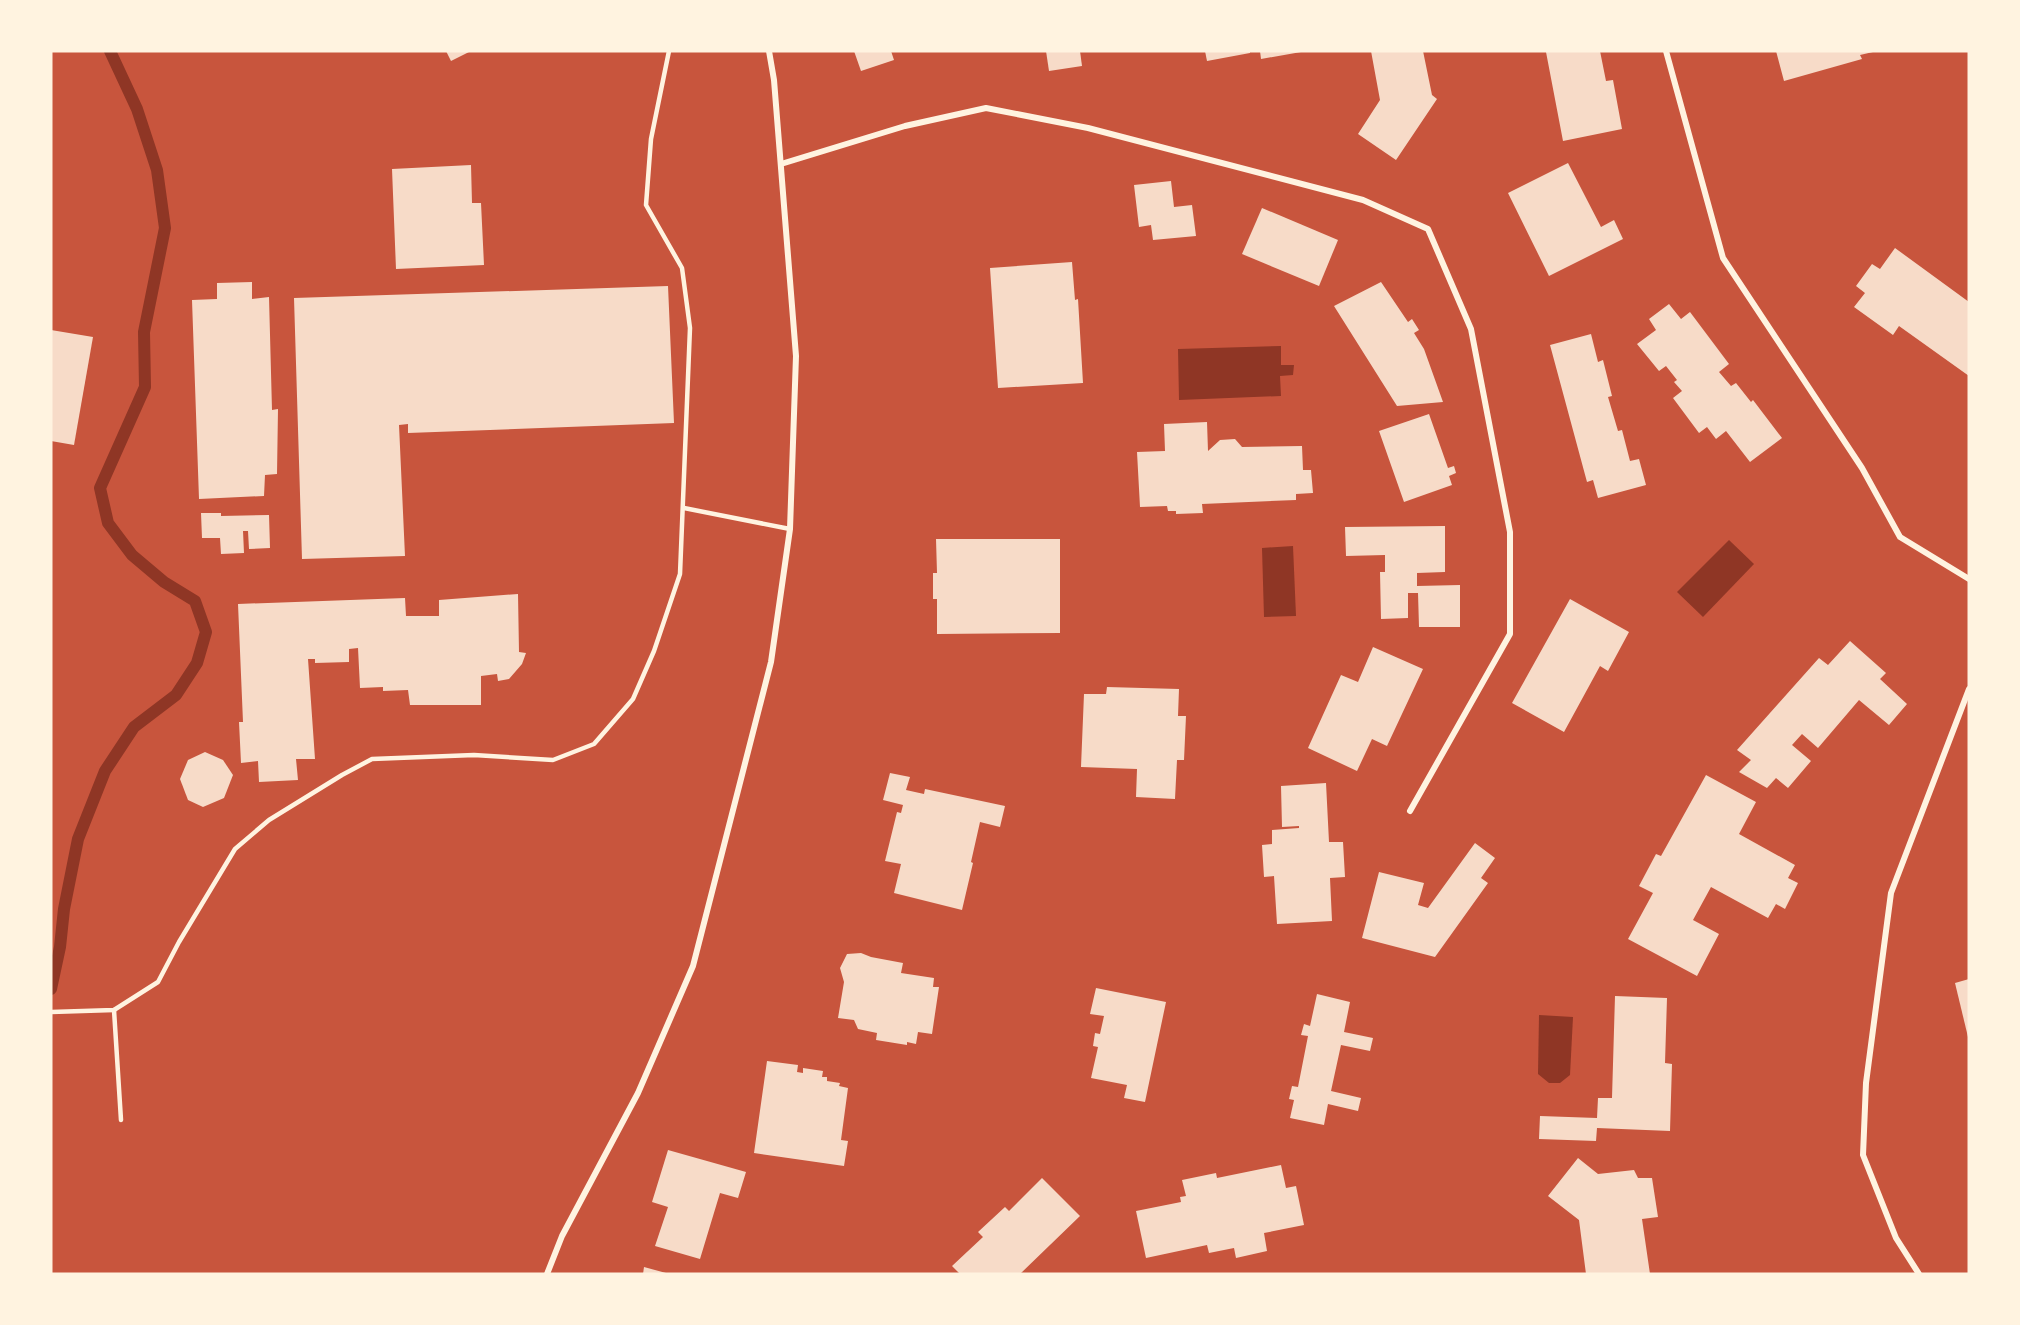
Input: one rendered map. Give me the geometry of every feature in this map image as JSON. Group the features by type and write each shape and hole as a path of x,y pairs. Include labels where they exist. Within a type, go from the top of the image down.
{"street":[{"path":"547,1274 562,1236 638,1093 693,966 771,662 790,529 796,356 774,80 769,51"},
{"path":"1666,51 1723,258 1862,468 1900,537 1969,579"},
{"path":"781,164 905,126 986,108 1088,128 1364,200 1428,229 1471,329 1510,532 1510,634 1410,811"},
{"path":"1919,1274 1896,1238 1863,1155 1866,1083 1892,893 1969,688"}],"lane":[{"path":"51,1012 114,1010 158,982 179,942 235,849 269,820 342,775 372,759 474,755 553,760 594,744 633,699 654,651 680,574 684,508 690,328 682,268 646,206 651,139 669,51"},
{"path":"684,508 790,529"},
{"path":"114,1010 121,1119"}],"shaded area":[{"path":"1281,346 1281,365 1294,365 1293,375 1280,376 1281,396 1179,400 1178,349"},
{"path":"1729,540 1754,564 1703,617 1677,592"},
{"path":"1293,546 1296,616 1264,617 1262,548"},
{"path":"1539,1015 1573,1017 1570,1075 1560,1083 1549,1083 1538,1074"}],"building":[{"path":"446,51 471,51 451,61"},
{"path":"854,51 891,51 894,60 861,71"},
{"path":"1046,51 1080,51 1082,66 1049,71"},
{"path":"1205,51 1250,51 1250,53 1207,61"},
{"path":"1260,51 1301,51 1301,52 1261,59"},
{"path":"1371,51 1423,51 1432,95 1437,99 1396,160 1358,134 1380,100"},
{"path":"1600,51 1606,81 1613,80 1622,129 1563,141 1546,52"},
{"path":"1776,51 1873,52 1860,55 1862,59 1784,81"},
{"path":"1568,163 1601,227 1614,220 1623,239 1549,276 1508,193"},
{"path":"471,165 472,203 481,203 484,265 396,269 392,169"},
{"path":"1171,181 1174,207 1192,205 1196,236 1153,240 1151,225 1139,227 1134,185"},
{"path":"1262,208 1338,240 1319,286 1242,254"},
{"path":"1895,248 1969,302 1969,376 1899,326 1893,335 1854,307 1865,293 1856,286 1872,264 1880,269"},
{"path":"1072,262 1075,300 1078,299 1083,383 998,388 990,268"},
{"path":"252,282 252,299 269,297 272,410 278,409 277,474 265,475 264,496 199,499 192,300 217,299 217,283"},
{"path":"1381,282 1408,322 1412,319 1419,330 1414,333 1424,349 1443,402 1397,406 1334,306"},
{"path":"668,286 674,423 408,433 408,424 399,425 405,556 302,559 294,298"},
{"path":"1669,304 1681,319 1690,312 1729,364 1719,372 1731,386 1736,383 1751,402 1753,400 1782,438 1750,462 1726,431 1716,439 1707,427 1699,433 1673,398 1682,391 1674,382 1677,380 1666,366 1659,371 1637,344 1656,330 1649,319"},
{"path":"51,330 93,337 74,445 51,441"},
{"path":"1591,334 1598,362 1603,360 1612,396 1608,397 1618,431 1622,430 1630,461 1639,459 1646,485 1598,498 1593,480 1587,482 1550,345"},
{"path":"1429,414 1448,468 1454,466 1456,473 1449,476 1452,485 1404,502 1379,431"},
{"path":"1207,422 1208,451 1220,440 1235,439 1242,447 1302,446 1303,470 1311,470 1313,493 1296,494 1296,500 1202,504 1203,513 1176,514 1176,511 1168,511 1167,506 1140,507 1137,452 1165,451 1164,424"},
{"path":"201,513 221,513 221,516 269,515 270,548 249,549 248,531 243,531 244,553 221,554 220,538 202,538"},
{"path":"1445,526 1445,572 1417,573 1417,586 1460,585 1460,627 1419,627 1418,593 1408,593 1408,618 1381,619 1380,572 1385,572 1385,555 1346,556 1345,527"},
{"path":"936,539 1060,539 1060,633 937,634 937,599 933,599 933,573 937,573"},
{"path":"518,594 519,652 526,653 522,664 509,679 498,681 497,674 481,676 481,705 410,705 408,690 383,691 383,687 360,688 358,648 349,649 349,662 315,663 315,659 308,659 315,759 296,759 298,780 259,782 258,761 241,763 239,722 243,722 238,604 405,598 406,616 439,616 439,600"},
{"path":"1570,599 1629,632 1608,671 1600,666 1564,732 1512,703"},
{"path":"1850,641 1886,673 1880,679 1907,704 1889,725 1859,700 1818,748 1802,734 1792,745 1811,761 1788,788 1776,778 1767,788 1739,772 1751,760 1737,750 1819,658 1828,665"},
{"path":"1373,647 1423,669 1387,746 1372,739 1357,771 1308,748 1341,675 1358,682"},
{"path":"1107,687 1179,689 1178,716 1186,716 1184,760 1177,760 1175,799 1136,797 1137,769 1081,767 1084,694 1106,694"},
{"path":"205,752 223,760 233,775 224,798 203,807 188,800 180,779 188,760"},
{"path":"890,773 910,777 906,790 924,794 925,789 1005,806 1000,827 980,822 962,910 894,893 901,864 885,861 897,812 901,813 903,805 883,800"},
{"path":"1706,775 1756,802 1739,834 1795,865 1788,878 1798,883 1785,909 1776,904 1768,918 1711,887 1693,920 1719,934 1697,976 1628,939 1653,893 1639,886 1656,854 1661,856"},
{"path":"1326,783 1329,842 1343,842 1345,877 1330,878 1332,921 1277,924 1274,876 1264,877 1262,845 1272,844 1272,830 1299,828 1299,826 1282,827 1281,786"},
{"path":"1475,843 1495,858 1481,878 1488,883 1435,957 1362,938 1379,872 1424,883 1418,905 1428,908"},
{"path":"861,953 903,963 901,973 934,978 933,987 939,987 932,1034 918,1032 916,1044 907,1042 907,1045 876,1040 877,1033 858,1029 854,1020 838,1018 844,982 840,968 847,954"},
{"path":"1969,979 1969,1037 1968,1037 1955,983"},
{"path":"1096,988 1166,1002 1145,1102 1124,1098 1127,1085 1091,1078 1098,1047 1093,1046 1095,1033 1100,1034 1104,1016 1090,1014"},
{"path":"1317,994 1350,1002 1344,1032 1373,1038 1370,1051 1341,1045 1331,1091 1361,1098 1358,1111 1328,1104 1324,1125 1290,1118 1294,1100 1289,1099 1292,1086 1298,1087 1308,1036 1301,1035 1304,1024 1310,1026"},
{"path":"1615,996 1667,998 1665,1063 1672,1064 1670,1131 1597,1128 1596,1141 1539,1139 1540,1116 1597,1118 1598,1098 1612,1098"},
{"path":"767,1061 798,1065 797,1072 803,1073 803,1068 823,1071 822,1077 827,1077 827,1081 840,1083 839,1086 848,1088 841,1140 848,1141 844,1166 754,1153"},
{"path":"668,1150 746,1172 738,1198 720,1193 700,1259 655,1246 668,1207 652,1202"},
{"path":"1578,1158 1598,1174 1634,1170 1638,1178 1652,1178 1658,1217 1642,1219 1650,1274 1586,1274 1579,1220 1548,1196"},
{"path":"1281,1165 1286,1188 1296,1186 1304,1225 1264,1233 1267,1251 1236,1258 1234,1248 1209,1253 1207,1245 1146,1258 1136,1211 1181,1202 1180,1197 1186,1196 1182,1180 1216,1173 1217,1178"},
{"path":"1042,1178 1080,1216 1020,1274 960,1274 952,1266 983,1237 978,1232 1005,1207 1009,1211"},
{"path":"644,1267 666,1273 666,1274 643,1274"}],"waterway":[{"path":"51,989 78,839 105,771 134,727 176,695 197,663 206,632 195,601 164,582 132,555 108,523 100,488 145,387 144,332 165,228 157,170 137,109 110,51"}]}
